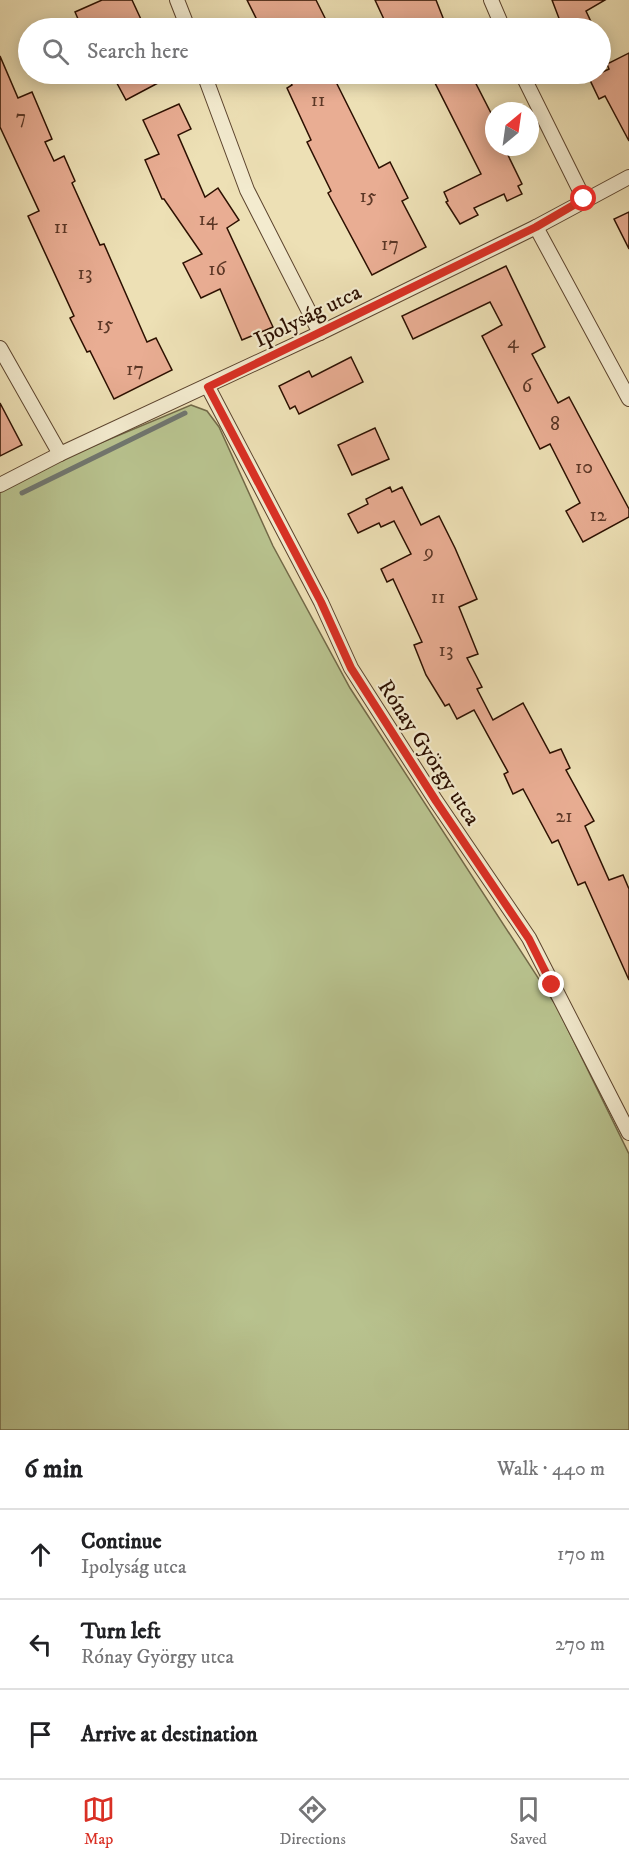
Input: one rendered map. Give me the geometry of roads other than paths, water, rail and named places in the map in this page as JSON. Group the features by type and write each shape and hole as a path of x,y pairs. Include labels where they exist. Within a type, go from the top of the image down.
{"street":[{"path":"177,0 184,18"},
{"path":"491,0 499,18"},
{"path":"208,84 247,190 320,333"},
{"path":"527,84 584,199"},
{"name":"Ipolyság utca","path":"0,485 60,454 320,333 536,227 584,199 629,177"},
{"path":"536,227 629,399"},
{"path":"0,348 60,454"},
{"name":"Rónay György utca","path":"208,387 321,602 351,668 436,801 529,939 629,1133"}],"waterway":[{"path":"22,493 185,413"}]}
